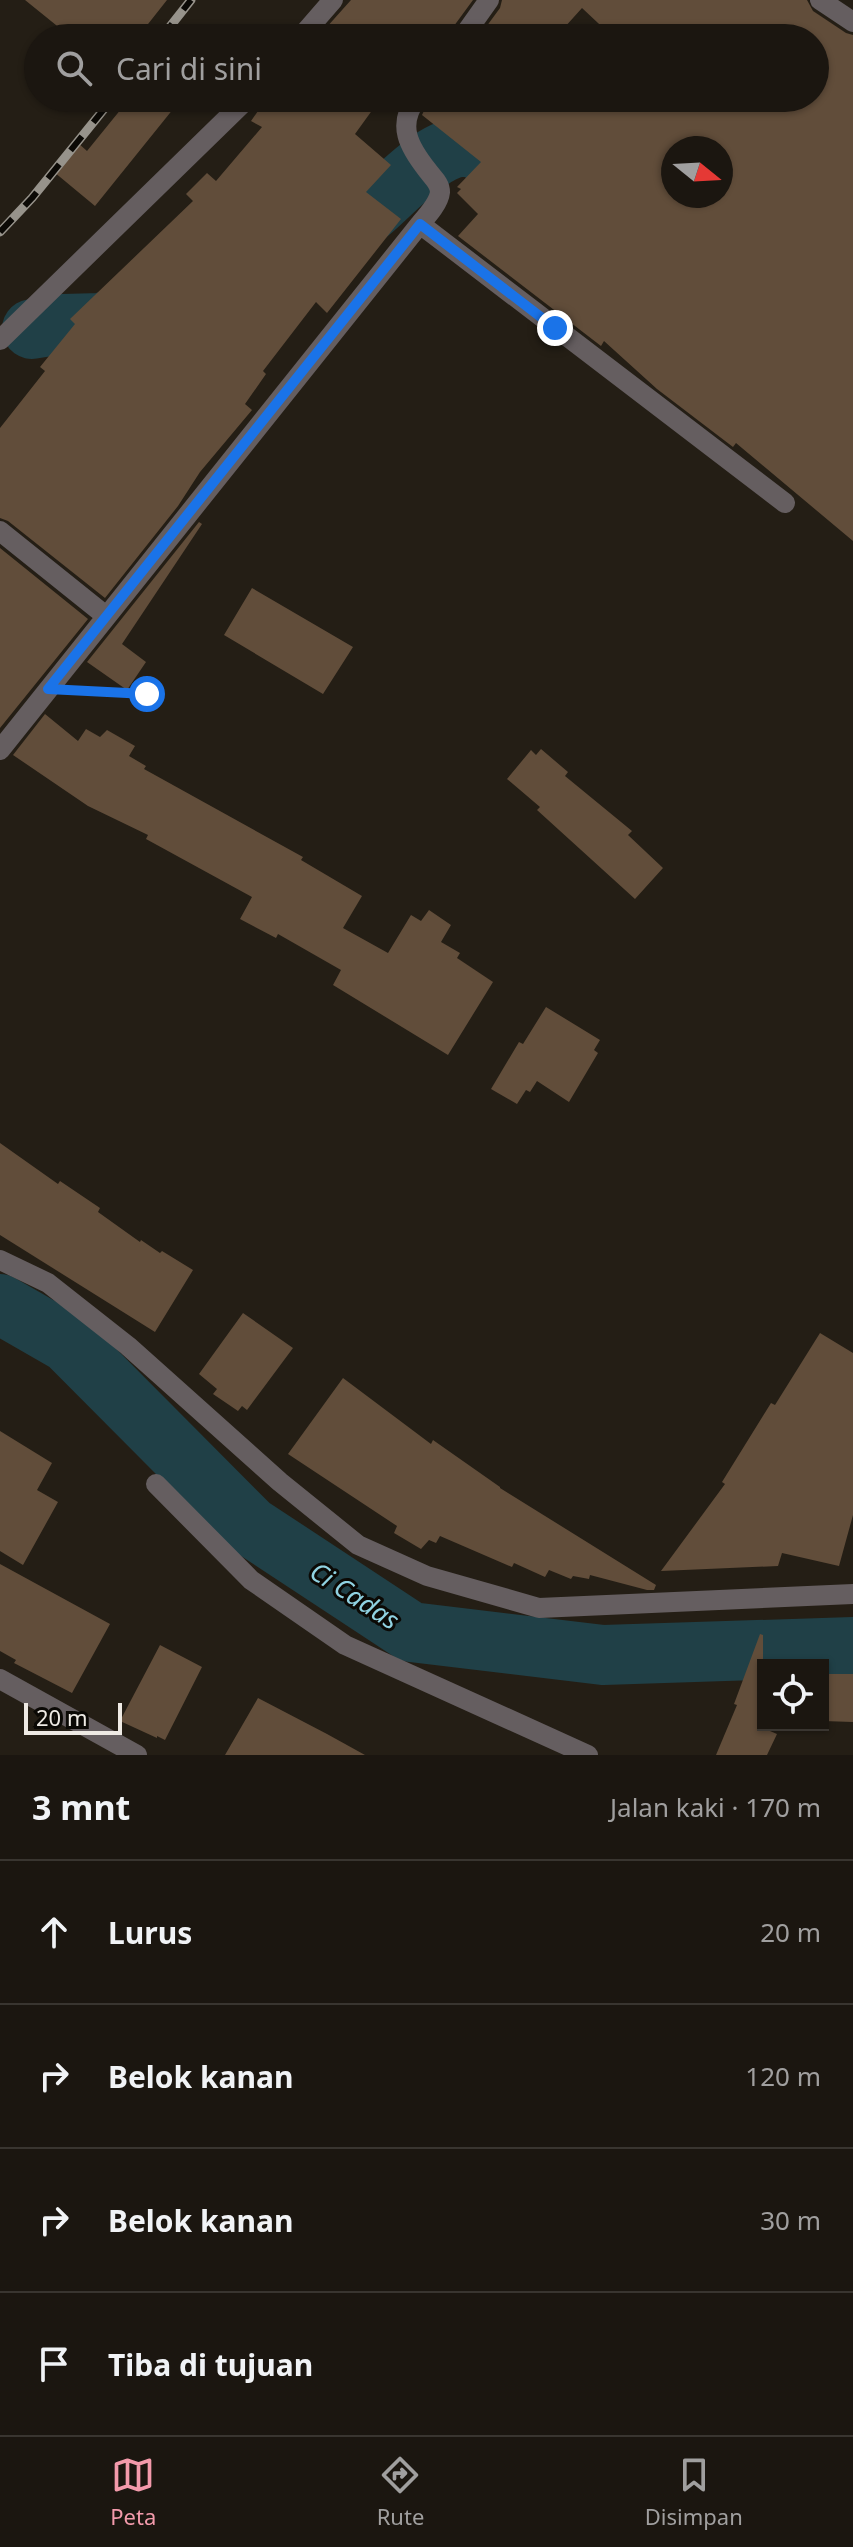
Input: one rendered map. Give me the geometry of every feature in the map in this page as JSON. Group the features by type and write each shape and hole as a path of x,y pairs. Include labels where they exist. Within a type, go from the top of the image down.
{"street":[{"path":"312,24 333,0"},
{"path":"472,24 489,0"},
{"path":"820,0 853,22"},
{"path":"0,340 234,112"},
{"path":"0,750 439,199 438,183 417,157 405,125 407,112"},
{"path":"420,224 785,503"},
{"path":"4,543 106,616"},
{"path":"0,1260 48,1283 128,1346 280,1482 358,1545 427,1576 539,1608 853,1594"},
{"path":"156,1484 251,1580 345,1645 588,1755"},
{"path":"0,1679 110,1749 137,1755"}],"path":[{"path":"48,689 147,694"}],"building":[{"path":"25,0 167,0 148,24 55,24"},
{"path":"351,0 473,0 455,24 330,24"},
{"path":"502,0 807,0 813,11 853,35 853,541 736,443 733,447 657,389 604,341 601,346 458,236 478,214 457,193 461,189 457,187 481,162 422,115 423,112 829,112 829,24 599,24 582,8 568,24 488,24"},
{"path":"119,112 171,112 95,206 54,172 78,143 87,151"},
{"path":"257,112 371,112 355,134 391,165 366,192 401,219 327,313 316,302 263,371 266,374 245,404 252,410 200,472 178,506 105,598 8,521 0,518 0,428 45,371 40,367 75,324 70,319 193,201 186,194 207,173 216,181 262,127 251,121"},
{"path":"199,522 202,524 122,644 146,662 127,690 87,662"},
{"path":"0,548 88,619 0,728"},
{"path":"252,588 353,647 323,694 224,635"},
{"path":"45,714 78,741 86,729 100,737 107,730 135,746 129,756 146,766 144,769 303,857 301,860 362,896 343,928 388,953 411,915 421,921 429,910 451,925 441,942 460,953 457,958 493,982 448,1055 333,985 341,970 278,934 276,938 240,919 252,897 146,839 148,835 88,806 13,755"},
{"path":"541,749 568,772 565,776 632,831 628,835 663,868 635,899 507,779 531,750 536,755"},
{"path":"546,1007 600,1040 594,1050 598,1053 569,1102 537,1081 517,1104 491,1089 519,1042 523,1044"},
{"path":"0,1143 58,1184 60,1181 100,1208 98,1212 140,1242 193,1270 155,1332 0,1235"},
{"path":"243,1313 293,1348 247,1410 242,1406 238,1411 213,1394 217,1389 199,1374"},
{"path":"820,1333 853,1353 853,1515 839,1566 782,1553 778,1566 661,1571 725,1484 722,1482 771,1403 775,1405"},
{"path":"343,1378 431,1444 433,1440 500,1488 656,1585 654,1590 590,1575 589,1579 573,1576 571,1579 549,1570 545,1577 514,1563 512,1567 440,1536 436,1543 429,1540 421,1549 394,1533 397,1526 288,1454"},
{"path":"0,1431 52,1463 37,1490 58,1502 23,1565 0,1551"},
{"path":"0,1564 110,1624 72,1693 14,1663 16,1660 0,1651"},
{"path":"760,1634 763,1635 763,1659 757,1659 757,1731 777,1734 767,1755 716,1755 737,1705 734,1704"},
{"path":"160,1645 202,1667 165,1740 120,1721"},
{"path":"829,1674 853,1674 853,1722 829,1721"},
{"path":"258,1698 327,1734 365,1755 225,1755"}],"waterway":[{"path":"313,249 360,220 419,168 450,150 465,147 480,150 526,192"},
{"path":"32,329 101,323 155,305"},
{"name":"Ci Cadas","path":"0,1304 68,1343 250,1526 411,1632 603,1655 853,1647"}],"railway":[{"path":"172,24 191,0"},
{"path":"0,232 32,198 102,112"}],"route":[{"path":"147,694 48,689 420,224 555,328"}]}
